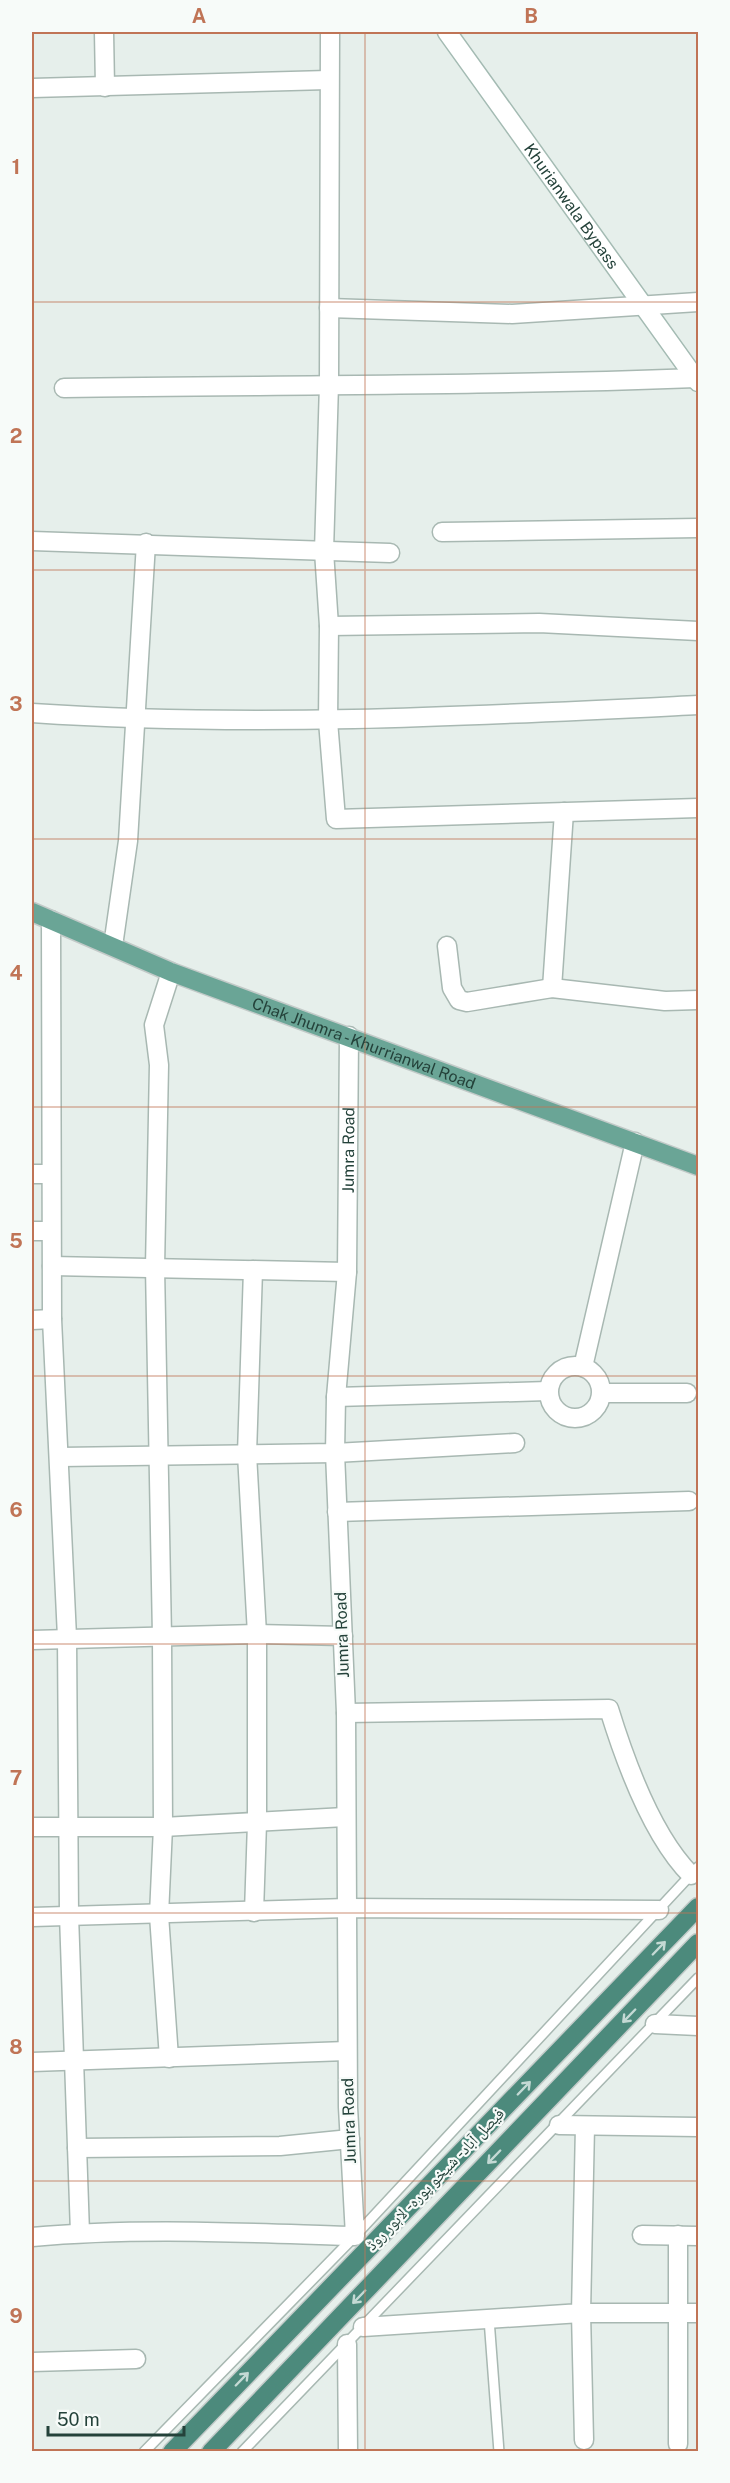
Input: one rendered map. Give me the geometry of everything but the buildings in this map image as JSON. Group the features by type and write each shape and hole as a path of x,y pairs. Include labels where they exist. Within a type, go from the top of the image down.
{"highway":[{"name":"فیصل آباد - شیخو پورہ - لاہور روڈ","path":"172,2451 699,1907"},
{"name":"فیصل آباد - شیخو پورہ - لاہور روڈ","path":"211,2451 699,1943"}],"main road":[{"name":"Chak Jhumra - Khurrianwal Road","path":"32,912 171,972 699,1166"}],"street":[{"path":"104,32 105,87"},
{"path":"330,32 328,80 329,384 324,551 329,626 328,721 336,819 699,808"},
{"name":"Khurianwala Bypass","path":"447,32 697,380"},
{"path":"32,88 328,80"},
{"path":"329,308 512,314 699,302"},
{"path":"64,388 527,384 697,380"},
{"path":"442,532 699,528"},
{"path":"32,541 146,543 390,553"},
{"path":"113,946 128,841 146,543"},
{"path":"329,626 539,623 699,632"},
{"path":"32,713 135,720 328,721 699,705"},
{"path":"552,988 564,812"},
{"path":"51,920 52,1319 67,1637 69,1915 80,2233"},
{"path":"447,946 452,988 459,1000 466,1002 552,988 665,1001 699,1000"},
{"path":"169,2058 159,1915 163,1827 162,1636 155,1268 159,1065 154,1025 171,972"},
{"name":"Jumra Road","path":"349,1036 347,1272 336,1397 335,1453 346,1713 347,2051 355,2236"},
{"path":"583,1367 634,1142"},
{"path":"32,1174 50,1174"},
{"path":"32,1231 51,1231"},
{"path":"52,1266 347,1272"},
{"path":"253,1270 247,1454 257,1634 257,1823 254,1912"},
{"path":"32,1320 52,1319"},
{"path":"565,1367 583,1367 594,1374 602,1393 593,1411 574,1419 555,1410 548,1391 550,1381 565,1367"},
{"path":"336,1397 548,1391"},
{"path":"602,1393 687,1393"},
{"path":"60,1457 335,1453 515,1443"},
{"path":"337,1512 689,1501"},
{"path":"32,1640 67,1637 257,1634 343,1636"},
{"path":"346,1713 609,1708 645,1801 675,1859 695,1871"},
{"path":"32,1827 68,1825 163,1827 345,1817"},
{"path":"32,1917 347,1908 659,1910"},
{"path":"655,2024 699,2026"},
{"path":"32,2061 233,2057 261,2052 347,2051"},
{"path":"559,2125 699,2127"},
{"path":"584,2440 581,2313 585,2126"},
{"path":"77,2148 280,2146 350,2139"},
{"path":"32,2237 80,2233 355,2236"},
{"path":"642,2235 699,2236"},
{"path":"678,2235 678,2444"},
{"path":"363,2327 581,2313 699,2313"},
{"path":"347,2343 348,2451"},
{"path":"32,2362 136,2359"}],"lane":[{"path":"144,2451 355,2236 695,1871"},
{"path":"242,2451 699,1978"},
{"path":"489,2319 499,2451"}]}
